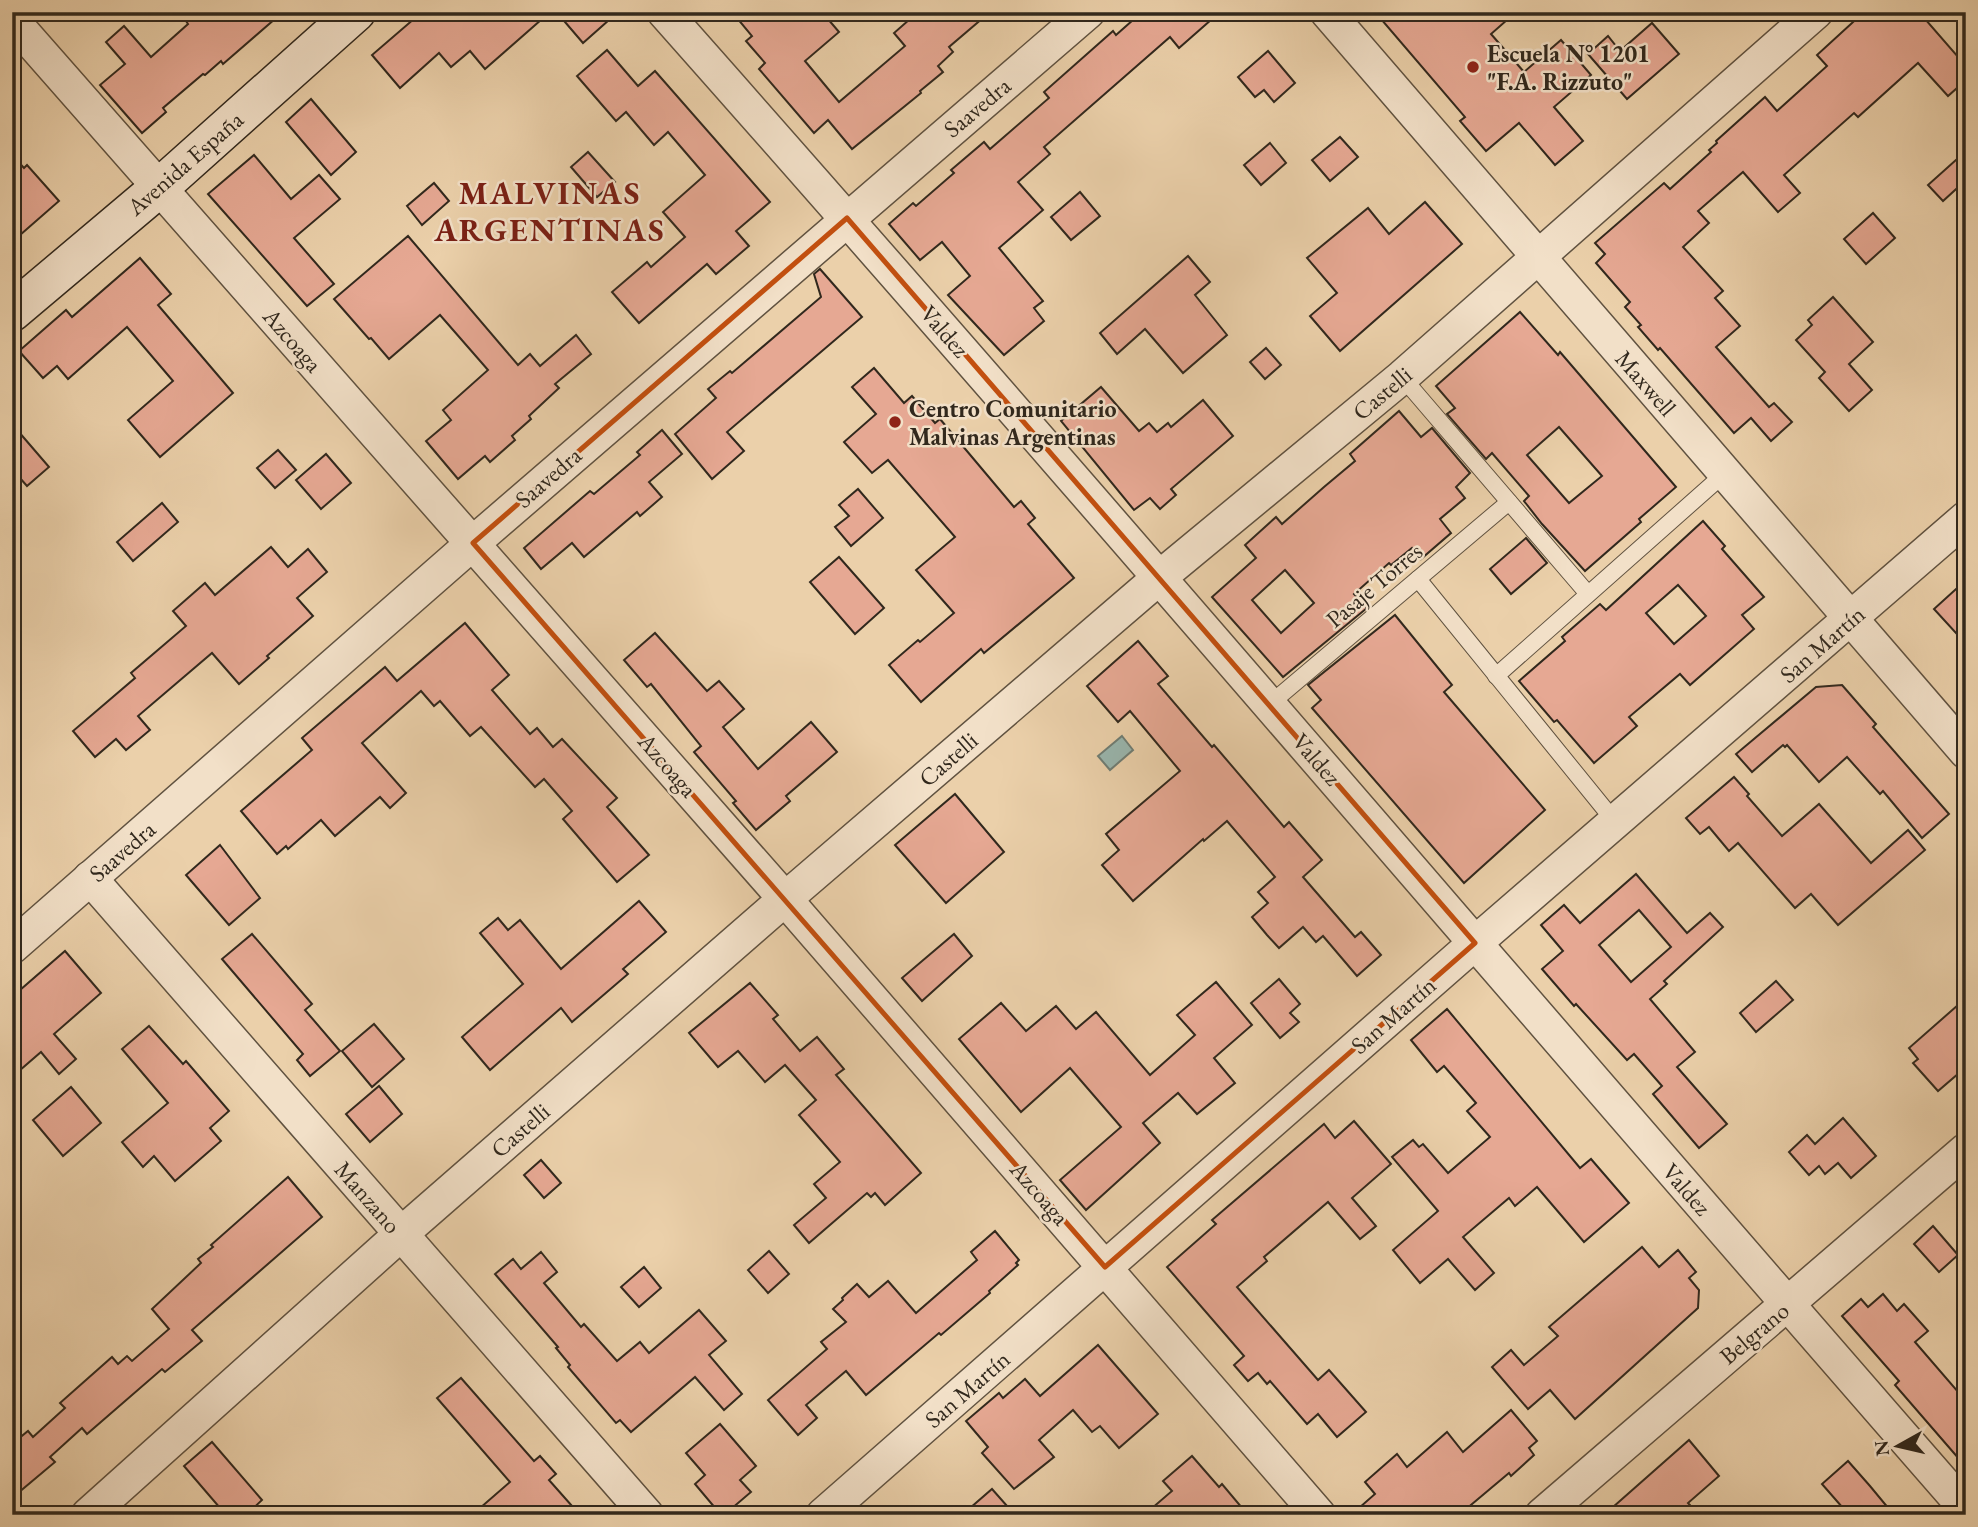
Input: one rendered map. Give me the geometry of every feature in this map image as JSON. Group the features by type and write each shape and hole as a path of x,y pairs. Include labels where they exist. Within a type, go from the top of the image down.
{"main road":[{"name":"Avenida España","path":"12,312 159,188 356,12"}],"street":[{"name":"Valdez","path":"664,12 1270,704 1966,1509"},
{"name":"Saavedra","path":"12,947 472,543 1088,12"},
{"name":"Maxwell","path":"1327,12 1966,752"},
{"name":"Castelli","path":"88,1515 401,1234 785,899 1538,259 1816,12"},
{"name":"Azcoaga","path":"12,20 785,899 1319,1515"},
{"name":"San Martín","path":"823,1515 1475,943 1966,518"},
{"name":"Manzano","path":"90,878 647,1515"},
{"name":"Belgrano","path":"1542,1515 1966,1150"}],"lane":[{"path":"1402,376 1588,594"},
{"path":"1496,676 1724,474"},
{"name":"Pasaje Torres","path":"1270,704 1508,502"},
{"path":"1418,579 1616,823"}],"highlighted area":[{"path":"847,218 1475,943 1105,1267 473,543"}],"water":[{"path":"1122,736 1133,750 1110,770 1098,756"}],"building":[{"path":"197,12 283,12 223,64 221,61 203,74 163,108 166,112 142,133 100,85 125,64 106,42 124,26 151,57 188,24 186,21"},
{"path":"422,12 550,12 485,69 470,51 451,67 439,53 400,88 372,55"},
{"path":"576,12 618,12 583,43 565,22"},
{"path":"732,12 822,12 839,32 805,61 839,102 905,46 894,33 918,12 990,12 949,47 953,52 938,66 943,72 852,149 828,120 814,133 759,69 765,63 746,41 752,36"},
{"path":"1142,12 1220,12 1179,48 1170,37 1044,147 1050,154 1018,182 1043,210 999,248 1043,301 1034,308 1044,321 1004,355 948,295 970,276 942,242 920,260 889,224 913,203 916,206 954,173 951,170 984,142 990,149 1049,98 1044,92 1113,31 1116,35"},
{"path":"1375,12 1516,12 1491,34 1524,72 1561,40 1591,75 1554,107 1583,141 1555,165 1519,123 1486,151 1460,121 1465,117"},
{"path":"1864,12 1919,12 1966,66 1966,80 1948,96 1918,63 1858,117 1854,113 1784,175 1800,193 1778,212 1743,172 1698,211 1709,223 1683,247 1723,291 1715,298 1740,326 1716,347 1769,407 1774,403 1792,422 1771,441 1751,418 1734,433 1660,348 1658,350 1638,327 1641,325 1625,307 1630,302 1596,263 1605,254 1595,243 1664,183 1670,189 1711,152 1709,150 1716,141 1765,97 1777,111 1827,66 1817,55"},
{"path":"1652,23 1679,54 1627,99 1588,54 1608,36 1620,51"},
{"path":"607,50 638,86 655,71 770,202 736,231 749,246 716,274 707,264 639,323 612,292 647,262 651,267 685,237 663,212 705,175 668,132 654,145 626,112 616,121 577,76"},
{"path":"1268,51 1295,83 1274,102 1264,90 1255,97 1238,77"},
{"path":"311,99 356,152 331,175 286,122"},
{"path":"1340,137 1358,157 1330,181 1312,160"},
{"path":"1270,143 1286,163 1261,185 1244,165"},
{"path":"1966,151 1966,180 1943,201 1928,185"},
{"path":"588,152 615,182 597,197 571,167"},
{"path":"12,155 24,168 27,165 59,201 12,242"},
{"path":"254,155 291,199 319,175 340,199 294,238 334,284 307,306 208,194"},
{"path":"434,183 449,201 422,225 407,206"},
{"path":"1080,192 1100,216 1071,240 1051,217"},
{"path":"1425,202 1462,244 1340,351 1310,316 1337,293 1307,258 1368,208 1389,234"},
{"path":"1873,213 1895,238 1866,264 1844,239"},
{"path":"408,236 518,365 530,354 540,366 576,335 591,354 555,384 559,388 512,436 515,440 490,462 485,456 458,479 426,441 451,420 443,410 488,370 440,315 389,359 334,299"},
{"path":"1188,256 1210,282 1195,295 1227,335 1183,373 1145,329 1117,354 1100,333"},
{"path":"140,258 171,294 158,305 233,393 160,457 128,420 173,381 127,327 68,379 57,366 43,378 19,351 66,310 72,317"},
{"path":"820,269 862,317 727,432 744,451 712,479 675,434 716,398 708,389 730,371 732,373 821,297 814,274"},
{"path":"1833,297 1873,342 1849,364 1872,390 1849,411 1819,378 1825,372 1796,340 1812,325 1808,320"},
{"path":"1520,312 1558,355 1560,352 1676,487 1585,571 1542,524 1524,501 1529,496 1492,453 1486,459 1447,414 1455,408 1436,386","holes":["1559,427 1602,476 1569,503 1527,455"]},
{"path":"1266,348 1281,365 1265,379 1250,362"},
{"path":"874,368 904,403 912,396 935,423 940,419 1014,507 1021,501 1035,518 1028,524 1074,578 984,653 981,649 921,702 889,665 954,613 916,570 955,537 888,460 872,473 844,442 876,414 852,387"},
{"path":"1101,387 1139,431 1149,423 1157,432 1168,423 1171,427 1203,400 1233,436 1171,489 1176,495 1160,509 1150,498 1134,510 1061,421"},
{"path":"1399,411 1421,437 1432,428 1470,473 1456,487 1465,498 1440,519 1451,533 1421,559 1412,548 1391,565 1389,563 1354,594 1367,608 1283,677 1212,597 1256,558 1245,545 1276,517 1282,524 1355,461 1350,454","holes":["1285,570 1314,603 1281,633 1252,600"]},
{"path":"12,424 49,467 27,486 12,469"},
{"path":"662,430 682,454 649,482 662,497 640,516 637,512 584,557 572,543 541,569 524,548 590,491 594,494 640,455 637,452"},
{"path":"278,450 296,470 275,488 257,468"},
{"path":"326,454 351,483 321,509 296,480"},
{"path":"858,489 883,518 851,546 835,527 849,516 839,505"},
{"path":"162,503 178,522 133,561 117,542"},
{"path":"1703,521 1725,546 1722,549 1764,597 1742,615 1754,629 1690,685 1680,674 1629,717 1637,726 1594,763 1519,681 1565,641 1562,637 1600,604 1606,610","holes":["1678,585 1706,616 1674,644 1646,613"]},
{"path":"1526,538 1547,563 1511,594 1490,569"},
{"path":"271,547 288,567 308,549 327,572 297,598 313,616 239,684 212,653 138,716 150,730 126,750 116,739 95,757 73,731 135,678 131,673 186,626 173,611 205,583 215,595"},
{"path":"839,557 884,608 855,634 810,582"},
{"path":"1966,580 1966,644 1934,609"},
{"path":"1395,615 1452,685 1444,692 1545,810 1464,883 1312,708 1321,700 1308,685"},
{"path":"465,623 509,675 492,690 530,734 537,728 553,747 562,739 617,798 607,807 649,855 617,882 563,819 572,811 544,779 535,787 481,727 470,736 440,701 434,706 421,691 362,743 406,793 390,808 380,797 335,836 321,820 288,849 286,846 277,854 241,811 312,750 302,738 385,667 397,681"},
{"path":"655,633 707,691 719,681 744,709 723,727 758,769 811,722 837,752 786,796 790,801 756,830 733,803 736,801 694,752 701,746 651,684 647,687 624,660"},
{"path":"1138,641 1168,676 1158,684 1284,827 1289,822 1322,860 1303,877 1355,937 1361,932 1381,955 1357,976 1323,936 1316,942 1303,927 1279,948 1267,935 1252,917 1268,903 1258,892 1275,877 1227,821 1133,901 1102,865 1119,850 1106,834 1180,771 1130,711 1118,722 1087,686"},
{"path":"1842,685 1876,724 1873,727 1949,814 1922,838 1883,791 1880,794 1847,757 1819,782 1787,745 1783,745 1752,772 1736,754 1816,687"},
{"path":"1734,777 1782,836 1819,804 1871,863 1908,830 1925,850 1838,925 1811,894 1795,908 1738,843 1729,851 1709,827 1700,834 1686,818"},
{"path":"955,794 1004,852 946,903 895,845"},
{"path":"220,845 260,898 229,925 186,875"},
{"path":"1636,874 1687,933 1710,913 1723,927 1664,981 1667,984 1650,999 1695,1052 1677,1067 1727,1124 1699,1148 1653,1094 1662,1086 1634,1054 1627,1060 1542,969 1563,951 1541,925 1564,905 1580,923","holes":["1639,910 1671,947 1631,982 1599,945"]},
{"path":"639,901 666,932 623,969 628,974 572,1022 561,1008 490,1070 462,1037 523,984 480,933 498,918 508,930 520,920 561,969"},
{"path":"252,934 312,1004 305,1010 340,1051 310,1076 297,1060 303,1054 222,959"},
{"path":"954,934 972,956 922,1001 902,978"},
{"path":"65,951 101,993 54,1034 76,1059 59,1074 41,1052 12,1077 12,997"},
{"path":"1279,979 1300,1004 1290,1013 1299,1022 1280,1038 1251,1003"},
{"path":"1776,981 1793,1000 1756,1032 1740,1013"},
{"path":"1216,982 1252,1025 1214,1058 1235,1083 1197,1114 1178,1093 1143,1123 1160,1143 1086,1210 1060,1180 1121,1127 1070,1068 1021,1112 959,1039 1001,1003 1026,1031 1056,1006 1076,1029 1096,1012 1150,1075 1195,1035 1177,1015"},
{"path":"750,983 778,1015 773,1019 800,1051 817,1037 844,1069 836,1075 921,1173 885,1205 875,1193 871,1197 867,1193 809,1243 794,1225 826,1198 814,1184 840,1162 799,1115 816,1100 785,1065 765,1082 738,1051 718,1067 689,1033"},
{"path":"1966,998 1966,1067 1938,1091 1913,1063 1918,1059 1909,1048"},
{"path":"1447,1009 1580,1168 1591,1159 1629,1203 1584,1242 1537,1187 1515,1206 1509,1198 1463,1237 1494,1273 1475,1290 1448,1259 1420,1283 1393,1250 1438,1211 1392,1157 1413,1140 1419,1147 1423,1144 1448,1173 1490,1137 1467,1111 1476,1103 1444,1066 1437,1072 1411,1040"},
{"path":"374,1024 404,1059 372,1087 342,1051"},
{"path":"149,1026 183,1064 186,1061 229,1111 210,1128 221,1141 175,1181 154,1156 143,1167 122,1142 168,1103 122,1049"},
{"path":"379,1086 402,1114 370,1142 346,1114"},
{"path":"71,1087 101,1123 63,1156 33,1120"},
{"path":"1843,1118 1876,1156 1851,1178 1838,1163 1825,1174 1819,1166 1809,1175 1789,1152 1807,1135 1815,1144"},
{"path":"1354,1121 1391,1164 1352,1198 1376,1226 1360,1239 1328,1202 1264,1257 1267,1261 1237,1287 1318,1380 1329,1370 1366,1412 1337,1437 1318,1414 1307,1424 1270,1381 1267,1384 1258,1373 1248,1381 1234,1365 1244,1356 1167,1267 1216,1224 1212,1220 1324,1124 1335,1138"},
{"path":"541,1160 561,1183 544,1198 524,1175"},
{"path":"288,1177 322,1217 192,1330 202,1341 165,1372 162,1369 87,1434 82,1428 50,1457 55,1462 12,1498 12,1444 28,1431 33,1437 65,1408 60,1403 112,1357 118,1364 127,1356 132,1361 169,1329 152,1309 201,1263 198,1259 213,1247 211,1245"},
{"path":"1933,1226 1958,1255 1939,1272 1914,1244"},
{"path":"995,1231 1019,1260 1016,1263 1018,1265 941,1335 939,1333 866,1395 846,1371 806,1405 817,1418 798,1435 768,1400 827,1349 821,1342 846,1322 833,1309 842,1298 857,1284 869,1297 888,1281 916,1313 977,1260 971,1252"},
{"path":"1642,1247 1659,1267 1678,1250 1696,1272 1689,1278 1699,1290 1698,1308 1575,1419 1550,1390 1528,1409 1492,1367 1511,1350 1524,1365 1558,1336 1549,1327"},
{"path":"769,1251 789,1274 768,1293 748,1270"},
{"path":"541,1252 557,1272 544,1283 581,1327 584,1324 617,1361 640,1342 649,1353 699,1310 726,1341 709,1355 742,1394 724,1410 695,1377 631,1432 620,1420 616,1423 568,1367 570,1365 556,1348 558,1347 495,1274 513,1259 521,1269"},
{"path":"644,1267 661,1288 639,1307 621,1287"},
{"path":"1883,1294 1897,1311 1904,1304 1928,1331 1915,1342 1966,1401 1966,1467 1895,1385 1899,1381 1842,1316 1861,1299 1868,1307"},
{"path":"1098,1345 1158,1414 1119,1448 1100,1426 1092,1432 1073,1410 1039,1440 1054,1457 1014,1489 982,1453 988,1447 966,1421 999,1393 1003,1398 1025,1379 1040,1396"},
{"path":"461,1378 534,1461 540,1456 556,1474 549,1480 580,1515 472,1515 510,1482 437,1398"},
{"path":"1511,1410 1537,1441 1529,1448 1534,1455 1459,1515 1351,1515 1375,1494 1365,1482 1397,1454 1407,1467 1447,1432 1463,1452"},
{"path":"720,1424 756,1466 740,1480 751,1492 724,1515 721,1515 695,1484 705,1475 686,1453"},
{"path":"1689,1440 1719,1476 1688,1503 1699,1515 1604,1515"},
{"path":"212,1442 262,1500 246,1515 226,1515 184,1466"},
{"path":"1192,1456 1219,1487 1222,1484 1248,1515 1144,1515 1172,1491 1163,1481"},
{"path":"1848,1461 1894,1515 1849,1515 1822,1484"},
{"path":"992,1489 1015,1515 962,1515"}],"place":[{"name":"Escuela N° 1201 \"F.A. Rizzuto\"","path":"1473,67"},
{"name":"Centro Comunitario Malvinas Argentinas","path":"895,422"}],"district":[{"name":"MALVINAS ARGENTINAS","path":"550,212"}]}
